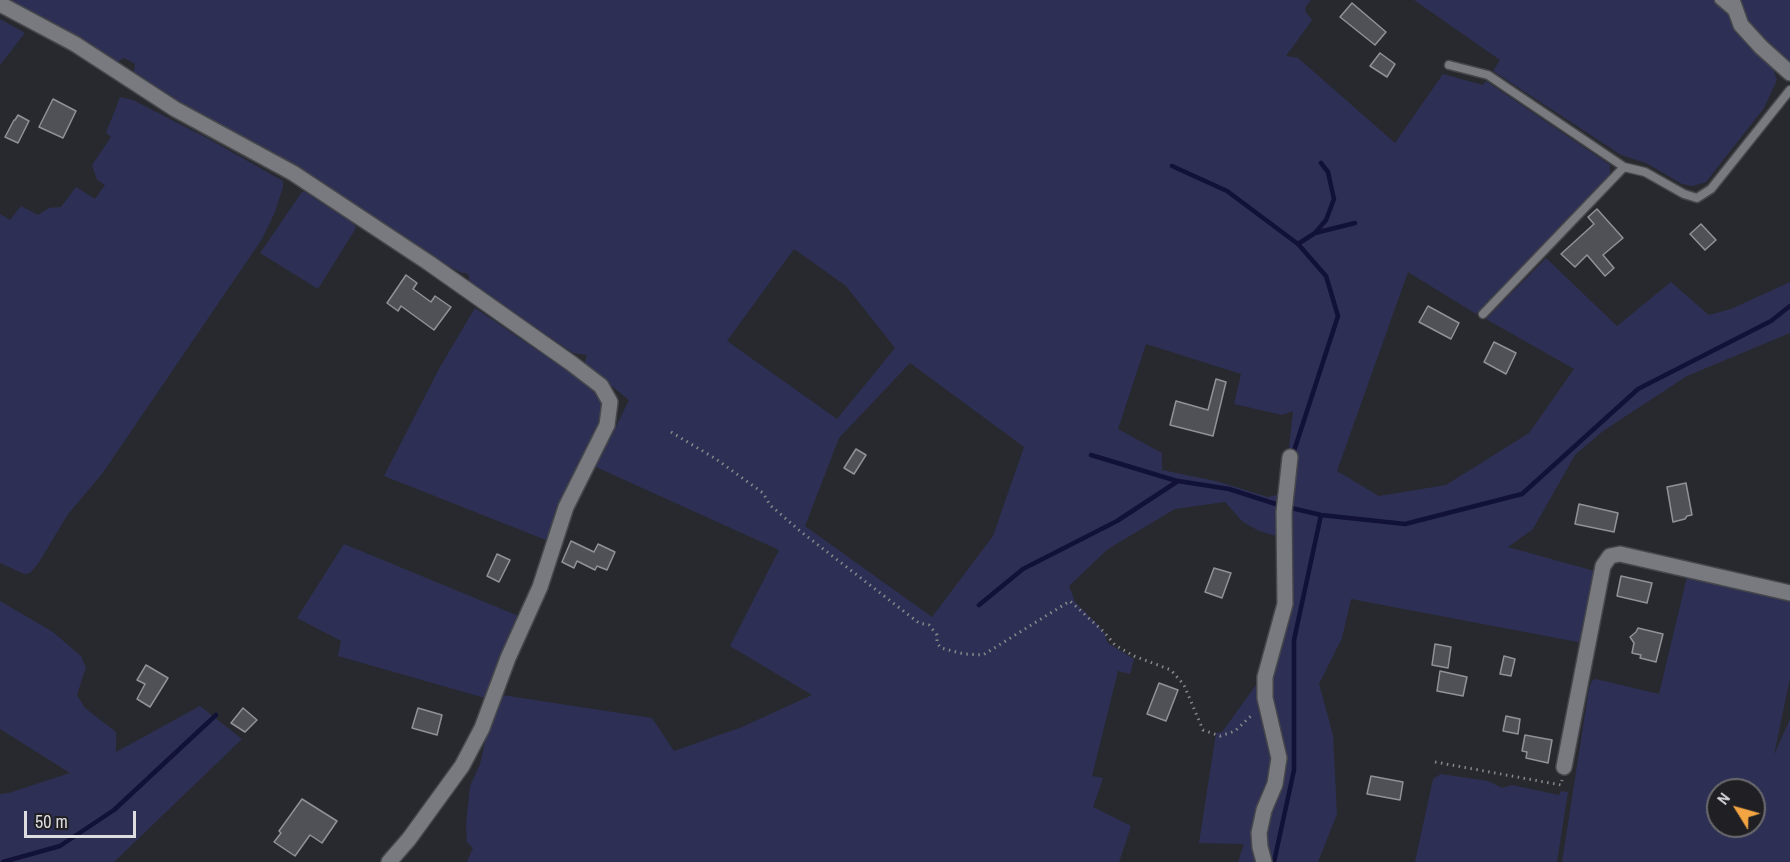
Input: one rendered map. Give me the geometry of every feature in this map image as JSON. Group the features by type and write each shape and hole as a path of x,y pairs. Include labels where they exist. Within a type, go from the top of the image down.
{"street":[{"path":"1732,0 1741,25 1790,73"},
{"path":"0,4 75,44 175,109 293,173 429,263 571,363 601,386 610,402 607,425 566,507 540,587 508,658 482,728 462,766 409,839 389,862"},
{"path":"1264,862 1259,833 1264,810 1275,784 1279,758 1265,698 1265,677 1285,603 1285,506 1290,457"},
{"path":"1564,767 1603,566 1610,556 1620,554 1790,593"}],"lane":[{"path":"1719,0 1738,16"},
{"path":"1449,65 1488,75 1624,167 1645,172 1684,194 1697,198 1711,189 1790,90"},
{"path":"1484,314 1624,167"}],"path":[{"path":"671,432 716,459 763,493 770,505 800,531 919,622 929,625 937,635 937,643 941,648 964,654 983,655 1070,601 1115,645 1134,656 1171,670 1184,685 1203,730 1208,733 1220,736 1235,731 1265,698"},
{"path":"1436,762 1561,785 1564,767"}],"shaded area":[{"path":"2,0 1311,0 1305,11 1312,20 1286,56 1298,58 1395,143 1443,74 1483,85 1486,81 1610,165 1610,175 1476,314 1408,272 1337,471 1379,496 1446,485 1529,433 1574,369 1486,319 1546,258 1617,326 1671,282 1709,315 1731,309 1790,282 1790,333 1687,376 1603,431 1575,455 1533,529 1508,547 1598,572 1583,643 1351,599 1342,638 1319,684 1333,735 1337,814 1318,862 1238,862 1244,844 1199,843 1216,733 1222,732 1277,656 1283,538 1259,531 1243,522 1225,502 1175,509 1108,549 1069,586 1075,602 1098,625 1108,643 1134,659 1130,674 1118,671 1092,776 1103,778 1093,807 1131,826 1119,862 467,862 473,848 467,842 466,824 470,786 480,764 486,738 502,695 652,718 674,751 742,727 812,695 730,646 779,550 596,467 629,400 584,364 587,355 573,353 469,282 469,276 466,273 437,260 133,77 135,64 124,58 114,64","holes":["794,249 846,286 895,348 837,419 727,341","1146,344 1241,374 1234,404 1282,415 1293,411 1288,457 1277,495 1268,497 1216,481 1162,470 1162,453 1118,429","910,363 1024,447 993,536 932,617 805,526 839,438"]},
{"path":"1414,0 1790,0 1790,62 1771,63 1777,80 1764,108 1706,182 1692,186 1682,184 1646,163 1621,155 1493,71 1500,60"},
{"path":"0,19 25,33 0,65"},
{"path":"120,97 133,100 209,139 283,181 283,187 275,212 262,239 102,474 68,514 38,564 30,573 24,574 0,563 0,214 10,220 21,206 38,215 49,208 61,207 76,187 95,199 105,185 97,180 92,165 111,137 106,133"},
{"path":"302,192 353,223 356,228 318,289 260,253"},
{"path":"475,308 602,396 605,412 551,542 384,476 440,367"},
{"path":"344,544 521,617 485,698 338,656 341,641 297,618"},
{"path":"1687,577 1790,598 1790,678 1774,755 1790,719 1790,862 1562,862 1589,688 1592,681 1596,679 1659,694"},
{"path":"0,601 53,632 81,656 86,667 77,695 85,708 116,732 116,752 200,706 242,739 114,862 0,862 0,794 70,773 0,729"},
{"path":"1441,774 1488,781 1502,788 1512,785 1559,795 1561,791 1568,792 1557,862 1415,862 1433,779"}],"building":[{"path":"1352,3 1386,32 1375,45 1340,17"},
{"path":"1380,53 1395,64 1387,77 1370,66"},
{"path":"53,99 76,111 63,138 39,127"},
{"path":"18,115 29,121 18,143 5,137"},
{"path":"1597,209 1623,238 1603,255 1614,268 1605,276 1587,255 1575,267 1561,254 1594,224 1588,217"},
{"path":"1701,224 1716,240 1705,250 1690,234"},
{"path":"406,275 417,283 413,289 431,302 435,296 451,307 434,330 401,306 398,311 387,303"},
{"path":"1428,306 1459,323 1451,339 1419,322"},
{"path":"1494,342 1516,353 1506,374 1484,362"},
{"path":"1216,379 1226,382 1213,436 1170,425 1176,401 1208,410"},
{"path":"856,449 866,455 854,474 844,468"},
{"path":"1686,483 1692,515 1673,522 1667,487"},
{"path":"1579,504 1618,513 1614,532 1575,524"},
{"path":"571,541 594,552 598,544 615,552 607,570 597,566 595,570 577,561 574,568 562,562"},
{"path":"497,554 510,560 499,582 487,576"},
{"path":"1214,568 1231,573 1222,598 1205,592"},
{"path":"1621,576 1652,583 1647,603 1617,596"},
{"path":"1638,628 1663,634 1656,662 1640,658 1641,655 1632,653 1634,643 1630,637"},
{"path":"1435,644 1451,647 1448,668 1432,665"},
{"path":"1504,656 1515,659 1511,676 1500,674"},
{"path":"146,665 168,678 150,707 137,699 145,684 137,680"},
{"path":"1440,671 1467,677 1463,696 1437,691"},
{"path":"1159,683 1178,690 1166,721 1147,714"},
{"path":"243,708 257,720 245,732 231,723"},
{"path":"418,708 442,715 437,735 412,728"},
{"path":"1506,716 1520,719 1518,734 1503,731"},
{"path":"1525,735 1552,740 1548,763 1526,758 1527,752 1522,751"},
{"path":"1371,776 1403,782 1400,800 1367,794"},
{"path":"302,799 337,821 322,843 310,835 295,856 274,842 281,833 279,831"}],"waterway":[{"path":"1298,244 1315,233 1326,220 1334,199 1328,172 1321,163"},
{"path":"1172,166 1227,191 1298,244 1326,276 1338,316 1293,454"},
{"path":"1315,233 1355,223"},
{"path":"1321,515 1405,524 1522,494 1638,389 1771,321 1790,306"},
{"path":"1091,455 1177,481"},
{"path":"979,605 1023,569 1117,521 1178,481 1229,489 1282,506"},
{"path":"1274,862 1294,770 1294,640 1321,515 1287,507"},
{"path":"3,862 60,846 114,810 216,715"}]}
